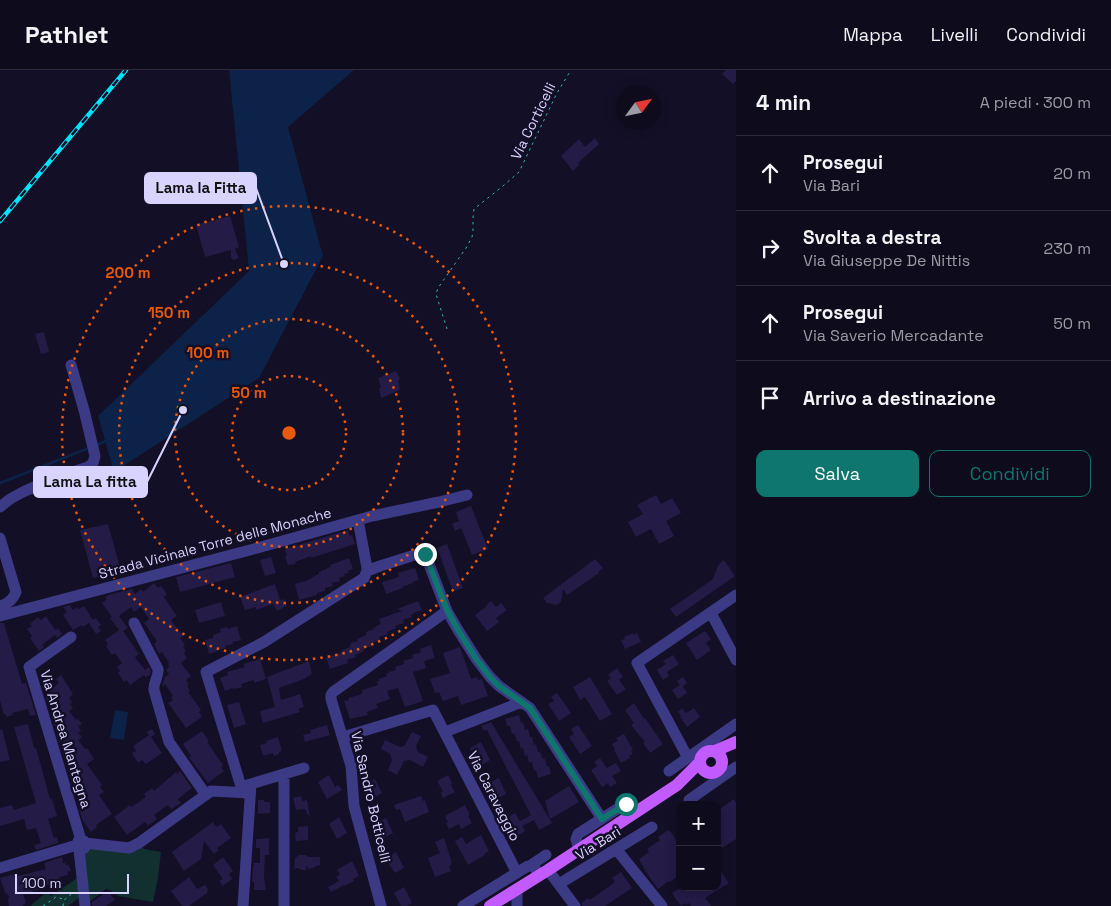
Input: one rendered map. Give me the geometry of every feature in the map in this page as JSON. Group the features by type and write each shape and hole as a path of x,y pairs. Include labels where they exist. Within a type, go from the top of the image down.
{"main road":[{"name":"Via Bari","path":"713,763 736,742"},
{"name":"Via Bari","path":"490,906 613,829 736,746"}],"street":[{"path":"0,507 23,492 54,478 88,467 93,463 95,456 71,365"},
{"name":"Strada Vicinale Torre delle Monache","path":"0,616 378,514 467,495"},
{"path":"243,906 246,789 206,672 269,639 364,578 367,571 358,520"},
{"path":"0,538 21,611"},
{"path":"367,571 424,553 427,556 447,610 482,667 508,693 530,708 602,819"},
{"path":"0,606 10,602 16,592"},
{"path":"736,595 637,663 713,763 736,782"},
{"name":"Via Sandro Botticelli","path":"381,906 354,806 351,766 331,695 447,610"},
{"path":"710,613 736,660"},
{"path":"134,623 158,669 159,673 154,684 154,690 167,737 206,795"},
{"name":"Via Andrea Mantegna","path":"71,637 29,667 80,844"},
{"path":"445,732 522,702"},
{"name":"Via Caravaggio","path":"342,737 434,710 517,873"},
{"name":"Via Bari","path":"689,800 736,724"},
{"name":"Via Bari","path":"669,771 713,763"},
{"path":"0,868 80,844 129,848 139,843 213,790 246,789 304,768"},
{"path":"284,774 284,906"},
{"name":"Via Bari","path":"583,848 576,839 578,834 627,804 631,804 637,812"},
{"name":"Via Bari","path":"559,884 652,827"},
{"path":"613,829 620,847 662,906"},
{"path":"80,844 85,906"},
{"path":"583,848 596,861"},
{"path":"463,906 546,856"},
{"path":"531,865 559,884 574,906"},
{"path":"516,906 517,889"}],"path":[{"name":"Via Corticelli","path":"447,329 436,294 438,288 472,237 474,209 519,172 557,93 571,70"},
{"path":"63,906 64,900 83,886"},
{"path":"43,906 56,897 64,900"}],"green space":[{"path":"142,847 161,852 153,902 118,896 106,889 88,903 85,854 92,848 132,852"},
{"path":"77,878 80,897 68,906 31,905 47,892 51,896"}],"water":[{"path":"229,70 354,70 288,127 323,256 259,378 114,472 98,416 249,271"},
{"path":"115,710 128,712 124,740 110,738"}],"building":[{"path":"726,70 736,70 736,81 733,84 722,74"},
{"path":"595,138 599,144 578,163 579,165 573,171 561,156 579,139 585,147"},
{"path":"230,216 239,247 235,249 238,258 234,260 231,258 231,250 205,257 196,225"},
{"path":"44,332 49,352 41,354 35,334"},
{"path":"396,371 400,379 398,380 400,390 381,398 379,388 381,387 378,378"},
{"path":"656,495 661,504 672,498 681,513 666,521 674,536 659,544 651,529 636,537 628,522 643,514 637,505"},
{"path":"471,506 488,549 472,555 461,528 455,531 452,524 459,521 456,512"},
{"path":"108,524 121,571 93,578 80,530"},
{"path":"348,530 355,544 311,558 311,556 295,562 296,564 288,565 285,549"},
{"path":"447,544 463,588 453,591 437,548"},
{"path":"271,557 276,573 265,576 260,560"},
{"path":"349,558 353,569 344,574 345,576 339,578 340,581 332,583 333,586 325,588 325,591 317,593 317,595 299,600 295,584 308,580 319,574 319,572 331,567 330,565"},
{"path":"595,559 603,568 599,573 567,595 563,589 561,602 557,605 547,603 543,598"},
{"path":"724,560 735,576 676,617 670,609 713,579 718,565"},
{"path":"231,563 235,577 180,592 176,577"},
{"path":"415,568 419,580 386,594 382,582 399,577 398,573"},
{"path":"154,583 158,588 161,586 167,594 164,597 177,616 171,620 183,636 180,638 185,645 183,647 187,658 181,663 191,676 186,680 189,684 187,686 190,691 188,692 201,710 199,712 202,717 186,728 168,703 173,700 171,697 173,696 165,684 162,685 165,677 169,674 166,670 169,667 169,663 162,652 159,654 154,644 157,641 144,623 149,619 141,607 134,612 131,607 119,616 128,628 123,631 139,654 135,657 145,670 149,667 150,675 146,677 144,675 130,685 127,680 124,682 118,673 120,671 117,667 122,663 115,653 112,655 106,646 108,644 105,640 119,630 102,603 107,599 105,597 132,589 135,594 141,589 143,592"},
{"path":"275,584 280,600 284,599 287,606 277,611 273,604 256,610 256,607 245,610 240,597"},
{"path":"418,601 422,610 413,613 412,617 403,620 404,623 395,626 396,628 387,632 388,634 379,637 380,640 371,643 372,646 363,649 364,651 355,655 356,657 347,660 348,663 330,669 326,658 350,647 351,643 358,641 357,639 366,635 366,632 381,624 379,619 402,611 397,609"},
{"path":"491,601 496,607 501,603 507,610 496,618 499,622 487,631 475,615"},
{"path":"221,602 225,616 199,623 195,610"},
{"path":"70,605 73,610 84,606 93,620 96,618 101,625 98,627 101,631 96,634 89,623 73,630 63,615 67,612 63,607"},
{"path":"46,616 55,630 58,628 62,634 57,638 55,635 42,645 44,647 39,651 30,638 32,636 27,629 32,626 30,624 38,617 41,620"},
{"path":"0,623 4,623 22,684 26,683 36,715 30,716 28,709 12,713 13,715 6,717 6,714 4,715 0,700"},
{"path":"237,626 241,640 209,654 205,640 213,638 213,635 221,632 220,629"},
{"path":"705,631 711,639 706,643 711,650 697,660 686,643"},
{"path":"633,633 633,635 637,633 641,642 625,649 621,640"},
{"path":"431,645 435,658 424,661 426,668 413,672 423,701 405,707 398,688 387,691 390,699 376,704 378,708 367,712 368,715 350,719 344,701 362,694 362,690 378,685 379,679 387,676 388,672 396,670 395,667 404,664 403,661 413,658 412,655 421,652 420,649"},
{"path":"460,647 471,679 477,677 478,680 482,679 488,696 461,705 458,696 443,701 439,692 435,693 430,679 450,673 443,653"},
{"path":"673,655 679,664 667,672 669,676 663,680 657,670 666,664 663,661"},
{"path":"260,659 266,679 254,683 254,680 241,684 242,687 225,691 220,678 228,675 227,672 245,667 243,664"},
{"path":"309,661 312,674 279,688 281,700 300,694 304,707 298,709 300,712 263,723 260,711 275,707 267,677"},
{"path":"617,668 623,677 619,680 626,689 617,695 607,681 611,678 608,675"},
{"path":"61,675 73,694 69,698 73,708 69,711 82,724 78,726 81,731 78,733 82,737 78,740 85,749 87,748 94,759 87,764 102,785 100,787 104,792 99,795 112,814 96,825 97,827 91,832 83,821 79,809 82,807 79,802 83,799 75,787 73,789 70,777 73,771 65,759 61,748 63,747 61,745 64,743 57,733 53,720 55,718 53,716 56,714 47,702 45,694 59,683 56,679"},
{"path":"590,677 612,714 600,721 585,697 580,700 573,687"},
{"path":"683,677 687,683 683,686 687,693 678,699 672,690 680,685 677,681"},
{"path":"557,693 571,713 559,721 548,704 554,701 551,697"},
{"path":"239,702 246,724 234,728 227,705"},
{"path":"634,703 663,744 650,753 643,743 645,742 631,725 634,723 625,710"},
{"path":"682,708 686,713 694,708 700,717 687,727 678,712"},
{"path":"519,715 525,730 528,729 534,745 536,744 538,752 545,759 547,767 549,766 551,774 538,778 532,762 529,763 519,741 517,741 514,733 512,734 510,726 507,726 505,719"},
{"path":"491,722 552,823 539,830 534,820 522,826 525,831 515,838 509,832 512,830 505,819 515,813 520,821 531,815 487,730 484,731 481,726"},
{"path":"28,724 50,799 52,799 57,816 48,819 54,838 57,837 58,843 36,850 34,845 41,843 36,828 27,830 24,819 0,826 0,808 12,805 14,810 36,803 14,727"},
{"path":"327,725 330,735 305,742 303,735 311,733 310,730"},
{"path":"578,725 592,746 580,754 569,737 574,734 571,729"},
{"path":"2,729 10,760 0,762 0,730"},
{"path":"152,729 155,734 151,737 162,753 146,764 142,760 138,763 132,753 136,751 133,746 149,735 147,732"},
{"path":"202,731 209,741 207,742 223,765 221,767 224,771 208,783 189,757 191,756 183,744"},
{"path":"412,732 421,736 416,746 418,752 428,757 423,767 410,760 404,761 397,775 388,770 392,760 390,754 381,749 385,740 400,747 404,746"},
{"path":"624,734 633,750 631,751 633,754 621,763 612,744 618,741 616,738"},
{"path":"278,737 282,751 274,756 273,753 263,756 260,745"},
{"path":"481,742 490,760 479,767 470,748"},
{"path":"600,758 607,768 616,763 621,771 612,776 617,783 610,787 608,783 602,787 591,770 597,766 594,762"},
{"path":"180,771 192,788 178,799 181,803 171,809 168,805 154,815 157,819 148,826 145,822 127,835 114,817 130,805 131,807 146,797 144,794 152,788 154,791 176,772 177,774"},
{"path":"329,775 335,787 338,785 342,790 327,799 318,782"},
{"path":"448,775 455,792 443,798 441,793 443,791 437,781"},
{"path":"499,778 506,794 496,799 488,783"},
{"path":"375,779 382,793 372,799 364,785"},
{"path":"569,786 579,802 550,819 545,801"},
{"path":"301,796 302,801 307,800 310,818 305,809 296,810 293,798"},
{"path":"421,796 423,801 425,800 429,812 405,822 400,809 396,810 394,805"},
{"path":"734,799 736,803 736,839 722,848 721,847 721,808"},
{"path":"258,800 270,802 270,813 258,814"},
{"path":"465,805 472,823 461,829 459,824 449,829 445,816"},
{"path":"339,817 347,833 337,839 329,824"},
{"path":"386,818 393,833 384,838 375,824"},
{"path":"213,822 216,827 221,824 231,838 217,848 219,850 214,854 204,841 201,859 184,871 172,852"},
{"path":"308,826 308,840 296,841 295,833 298,832 298,827"},
{"path":"668,830 676,840 676,877 658,889 639,859 649,852 647,849 660,840 658,837"},
{"path":"481,835 489,851 468,865 455,841 462,837 466,844"},
{"path":"269,838 269,855 265,855 264,877 266,890 254,890 254,882 252,882 253,866 254,863 260,863 260,848 256,848 256,839"},
{"path":"444,838 452,863 449,866 451,871 435,877 428,858 440,853 435,842"},
{"path":"396,852 404,868 395,873 385,859"},
{"path":"299,855 320,857 320,865 308,869 306,866 306,870 294,869 295,858"},
{"path":"62,857 63,863 69,865 71,871 67,872 68,875 59,877 59,881 40,887 41,889 23,894 26,902 23,906 9,906 9,896 5,892 0,878 46,869 44,863"},
{"path":"223,857 233,871 229,874 232,879 223,886 219,881 223,879 213,865"},
{"path":"352,861 359,876 353,879 354,881 331,892 328,887 339,881 336,877 340,874 337,870"},
{"path":"621,872 632,888 605,906 582,906 582,903 588,898 590,900 615,882 612,878"},
{"path":"721,872 729,883 721,888"},
{"path":"189,877 197,889 205,885 208,889 207,893 189,906 182,906 171,891"},
{"path":"404,887 412,903 407,906 401,906 394,893"},
{"path":"108,891 115,900 106,906 92,906 92,902"},
{"path":"676,891 716,891 705,898 711,906 691,906 689,903 686,905 685,903 681,906 672,893"}],"waterway":[{"path":"97,445 108,440"},
{"path":"0,483 89,448"}],"railway":[{"path":"0,221 126,70"}],"place":[{"name":"Lama la Fitta","path":"284,264"},
{"name":"Lama La fitta","path":"183,410"}],"route":[{"path":"425,554 447,610 477,660 499,686 530,708 602,819 626,804"}]}
